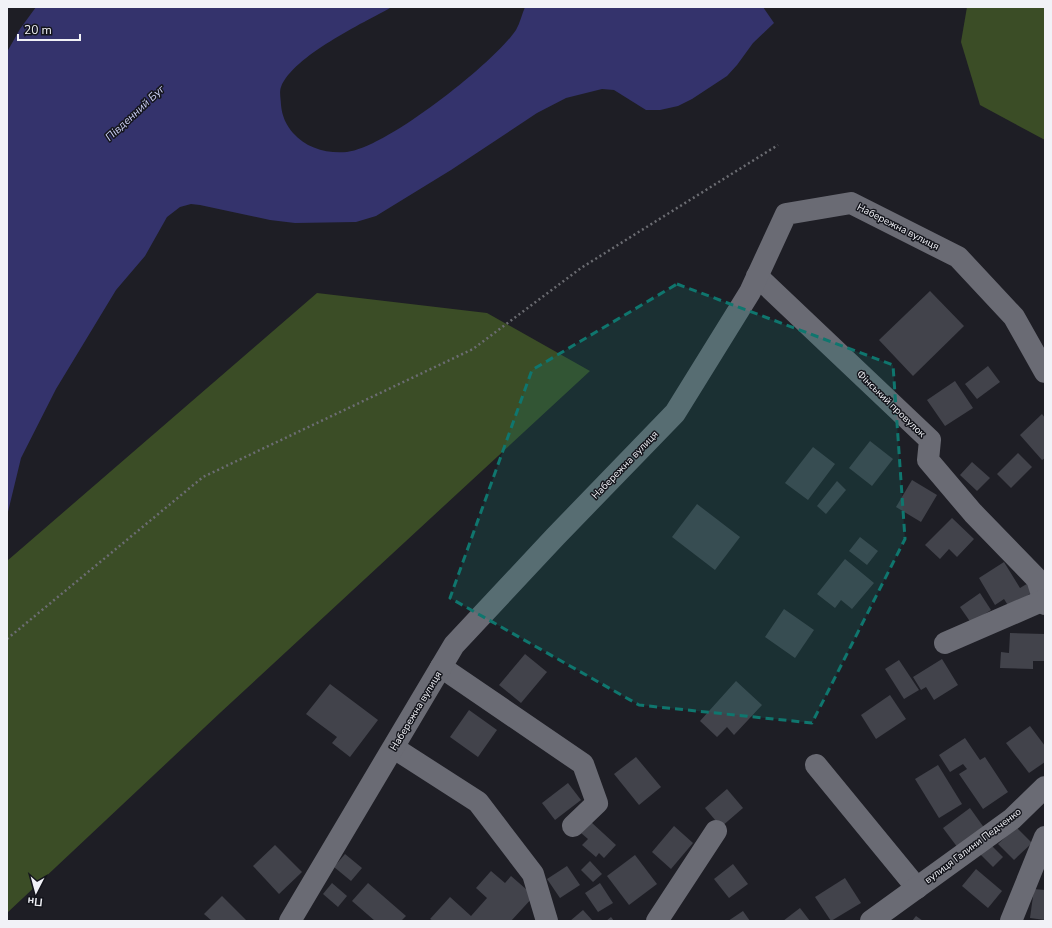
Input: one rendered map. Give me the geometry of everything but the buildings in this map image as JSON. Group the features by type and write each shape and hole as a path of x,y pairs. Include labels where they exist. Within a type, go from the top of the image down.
{"street":[{"name":"Набережна вулиця","path":"290,921 454,645 555,536 675,413 750,292 786,214 852,203 958,257 1014,317 1045,372"},
{"name":"Фінський провулок","path":"757,276 930,440 928,460 973,513 1037,579 1044,602 945,643"},
{"path":"441,667 583,764 596,803 573,826"},
{"path":"394,748 478,802 533,874 547,921"},
{"name":"вулиця Галини Педченко","path":"816,766 917,888"},
{"name":"вулиця Галини Педченко","path":"871,921 1012,819 1045,787"},
{"path":"657,921 716,831"},
{"path":"1011,921 1045,837"}],"path":[{"path":"7,639 204,477 473,349 581,268 778,145"}],"highlighted area":[{"path":"677,284 893,365 905,539 812,723 639,705 450,598 532,370"}],"green space":[{"path":"967,7 1045,7 1045,140 980,105 961,42"},
{"path":"317,293 487,313 590,371 221,712 7,913 7,561"}],"water":[{"name":"Південний Буг","path":"36,7 392,7 347,31 314,52 288,75 280,89 283,117 293,133 304,143 317,149 332,152 347,152 365,147 387,136 438,102 463,82 504,45 516,30 525,7 763,7 774,23 753,43 727,76 692,99 678,106 660,110 646,110 614,90 602,89 566,98 537,113 451,170 376,216 356,222 295,223 270,220 200,205 191,204 180,207 167,217 145,256 116,290 56,389 21,458 7,516 7,52 20,29"}]}
